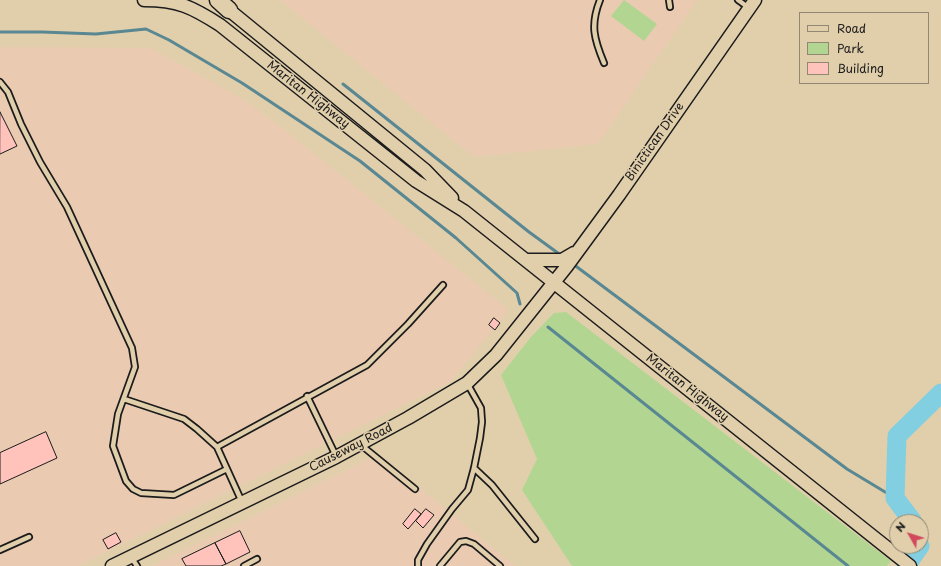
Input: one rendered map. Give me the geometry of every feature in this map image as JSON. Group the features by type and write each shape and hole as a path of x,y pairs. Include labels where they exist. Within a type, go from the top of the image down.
{"main road":[{"name":"Maritan Highway","path":"144,0 174,2 187,6 220,25 416,181 464,211 910,566"},
{"name":"Maritan Highway","path":"211,0 223,5 425,170 464,211"},
{"name":"Binictican Drive","path":"554,283 619,195 752,4"},
{"path":"526,260 562,260 579,250"},
{"name":"Causeway Road","path":"112,566 134,562 242,503 336,457 408,418 467,383 496,355 554,283"}],"lane":[{"path":"600,0 595,12 594,31 597,45 604,63"},
{"path":"669,0 670,8"},
{"path":"738,0 752,4"},
{"path":"0,82 8,92 21,124 40,162 67,207 132,348 135,367 118,414 113,446 126,481 133,489 142,493 174,495 227,468"},
{"path":"217,447 307,396 367,365 408,324 443,285"},
{"path":"418,566 418,560 427,544 452,509 468,490 474,468 482,422 481,408 467,383"},
{"path":"307,396 336,457"},
{"path":"124,399 184,419 217,447 242,503"},
{"path":"360,444 415,489"},
{"path":"474,468 492,485 535,538"},
{"path":"0,550 29,537"},
{"path":"440,566 460,542 466,541 474,544 500,566"},
{"path":"244,566 257,559"}],"shaded area":[{"path":"280,0 697,0 598,144 474,157"},
{"path":"0,47 151,48 244,100 277,124 509,310 450,382 78,566 0,566"},
{"path":"379,454 515,566 152,566"}],"green space":[{"path":"624,0 657,24 644,41 611,16"},
{"path":"566,312 891,561 887,566 572,566 522,490 537,459 501,375 531,337 554,313"}],"building":[{"path":"0,112 17,146 0,154"},
{"path":"494,318 500,323 495,330 489,325"},
{"path":"46,432 57,458 0,484 0,453"},
{"path":"415,509 421,514 408,529 403,524"},
{"path":"426,509 434,515 423,528 416,521"},
{"path":"240,531 250,552 226,564 215,543"},
{"path":"116,533 121,542 108,549 103,540"},
{"path":"215,543 226,564 221,566 186,566 182,559"}],"waterway":[{"path":"0,32 96,34 146,29 169,40 242,83 360,161 456,238 517,293 520,304"},
{"path":"343,84 529,232 562,256"},
{"path":"573,264 847,469 895,498"},
{"path":"548,327 848,566"},
{"path":"907,514 895,498 897,436 941,393"},
{"path":"906,566 914,554"}]}
